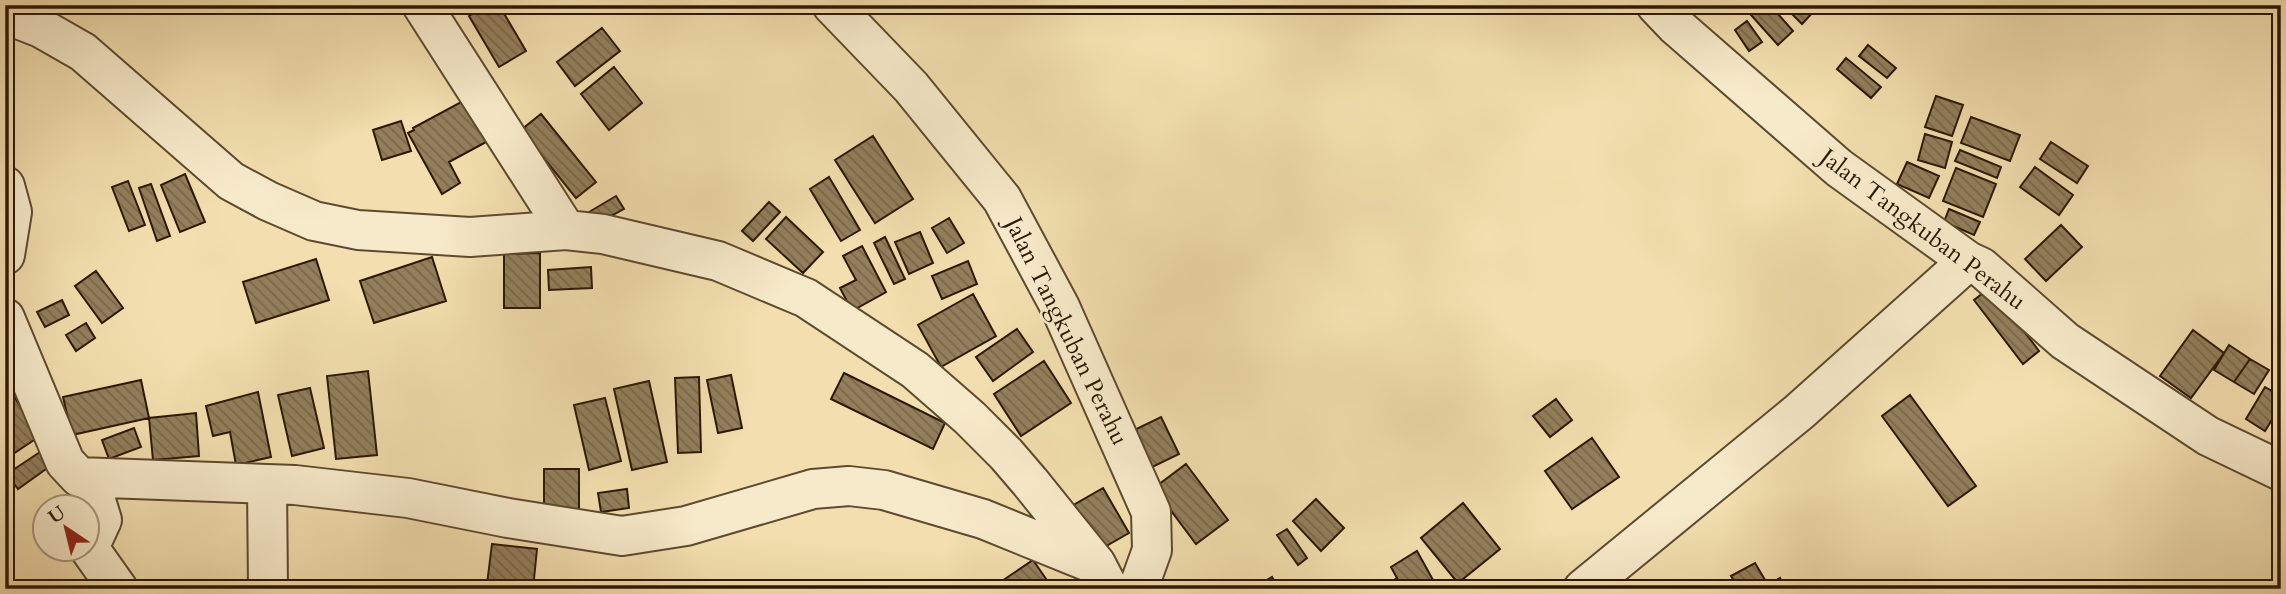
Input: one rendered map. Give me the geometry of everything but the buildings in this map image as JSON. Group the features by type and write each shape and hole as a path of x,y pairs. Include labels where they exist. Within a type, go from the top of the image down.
{"street":[{"path":"422,5 566,230"},
{"name":"Jalan Tangkuban Perahu","path":"832,5 911,87 1002,199 1060,307 1152,512 1152,550 1138,589"},
{"name":"Jalan Tangkuban Perahu","path":"1656,5 1676,26 1839,168 1968,261 1981,267 2065,341 2208,436 2281,471"},
{"path":"5,14 41,28 83,52 231,181 314,221 358,230 470,237 566,230 603,234 718,261 806,298 915,370 970,418 1022,472 1103,577"},
{"path":"5,186 12,212 5,255"},
{"path":"1583,589 1799,412 1968,261"},
{"path":"5,317 65,461 79,477 267,484 408,498 622,536 686,526 813,489 849,486 884,490 983,519 1103,577"},
{"path":"89,478 102,520 89,548 118,589"},
{"path":"267,484 268,589"}]}
